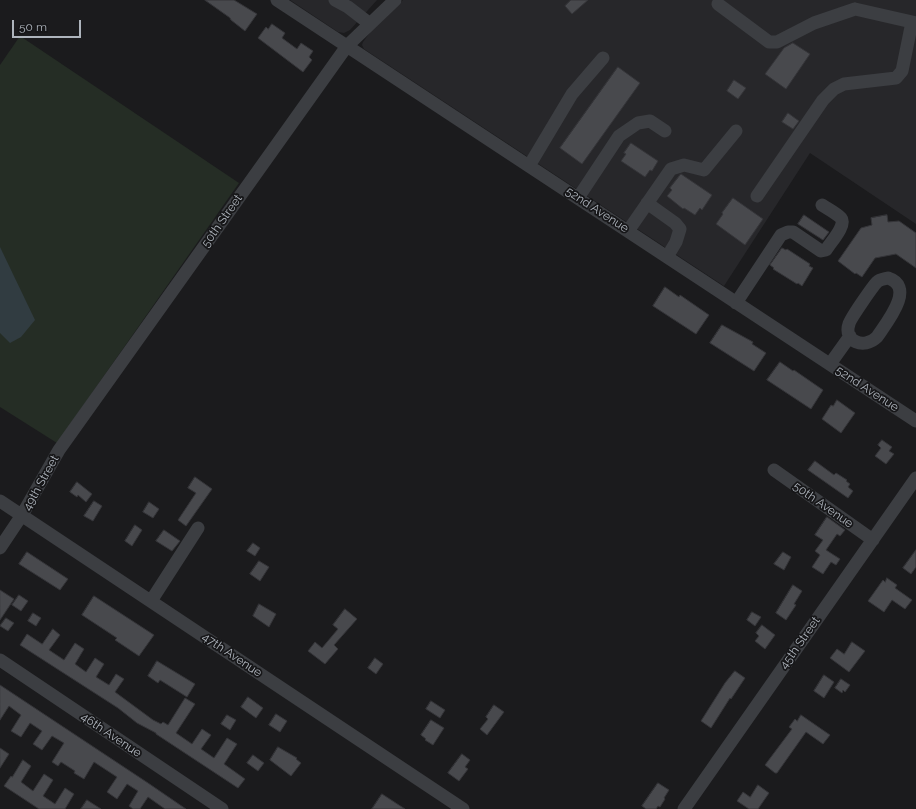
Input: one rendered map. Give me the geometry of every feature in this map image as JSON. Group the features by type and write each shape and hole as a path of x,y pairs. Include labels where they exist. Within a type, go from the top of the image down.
{"street":[{"name":"52nd Avenue","path":"277,0 916,421"},
{"path":"335,0 351,3 370,24"},
{"name":"50th Street","path":"59,450 347,46 396,0"},
{"path":"718,4 769,42 776,42 855,4 914,23 902,71 896,78 844,84 834,90 823,100 757,196"},
{"path":"529,166 572,94 603,58"},
{"path":"578,198 619,136 638,123 650,121 665,131"},
{"path":"628,231 671,169 684,164 704,170 736,131"},
{"path":"647,203 675,223 680,229 676,242 667,257"},
{"path":"736,303 782,235 788,232 793,232 821,251 826,250 842,227 843,222 841,218 822,205"},
{"path":"883,279 894,280 898,283 902,292 902,297 877,337 865,344 855,342 850,336 848,330 849,324 874,285 883,279"},
{"path":"830,364 850,336"},
{"name":"49th Street","path":"22,516 59,450"},
{"name":"50th Avenue","path":"774,470 873,540"},
{"name":"45th Street","path":"684,809 916,478"},
{"name":"47th Avenue","path":"0,501 460,808"},
{"path":"0,548 22,516"},
{"path":"151,601 198,528"},
{"name":"46th Avenue","path":"0,660 222,809"}],"shaded area":[{"path":"290,0 377,0 350,30 344,33 338,32"},
{"path":"403,0 916,0 916,224 810,153 724,286 364,49 362,45 363,42 371,31"},
{"path":"20,36 239,183 57,443 0,407 0,65"},
{"path":"0,247 35,320 21,337 10,343 0,333"}],"building":[{"path":"205,0 234,0 257,14 245,31"},
{"path":"571,0 588,0 572,14 565,6"},
{"path":"272,24 285,33 282,38 297,49 301,43 313,51 309,57 312,60 303,72 258,38 266,27 268,29"},
{"path":"793,43 810,54 786,89 765,74 784,48"},
{"path":"618,67 640,83 582,164 560,148"},
{"path":"734,80 746,88 738,99 727,91"},
{"path":"788,113 799,121 793,129 782,122"},
{"path":"631,143 658,161 652,171 650,170 645,177 621,161 626,154 624,153"},
{"path":"681,174 712,195 702,210 700,208 695,215 684,208 683,209 667,196 672,190 670,188"},
{"path":"733,198 763,219 745,245 716,224"},
{"path":"804,215 829,232 823,240 798,224"},
{"path":"887,215 888,222 899,221 916,233 916,268 896,254 875,258 862,277 856,273 855,274 838,261 861,228 872,225 871,218"},
{"path":"782,248 787,249 810,264 809,266 813,268 802,286 773,269 774,268 770,265"},
{"path":"665,287 679,297 680,295 709,315 696,334 653,306"},
{"path":"722,325 753,342 752,344 766,353 754,371 710,343"},
{"path":"780,362 823,390 811,409 767,380"},
{"path":"837,400 855,413 841,433 822,419 831,405 833,406"},
{"path":"882,440 892,447 889,451 894,454 886,464 875,456 881,448 878,445"},
{"path":"815,461 834,475 836,473 847,480 846,481 850,484 848,487 853,491 848,498 808,470"},
{"path":"195,477 212,489 186,526 178,520 196,493 188,488"},
{"path":"77,482 92,494 86,502 78,495 77,497 70,492"},
{"path":"94,501 102,506 93,521 84,516"},
{"path":"149,502 159,509 153,518 143,512"},
{"path":"827,517 845,530 840,536 837,534 826,550 840,559 836,565 831,562 823,574 812,567 820,555 815,551 823,540 815,535"},
{"path":"135,525 142,530 132,546 125,541"},
{"path":"164,530 180,541 172,551 156,541"},
{"path":"253,543 260,548 255,556 247,551"},
{"path":"916,550 916,567 911,574 903,568"},
{"path":"27,552 68,579 60,590 19,564"},
{"path":"783,552 791,557 784,570 774,564"},
{"path":"259,561 269,567 260,581 250,574"},
{"path":"887,578 897,585 895,588 912,600 905,609 892,600 884,612 868,601 883,580 885,582"},
{"path":"793,585 802,591 794,604 796,605 786,620 776,613"},
{"path":"0,590 14,599 0,620"},
{"path":"19,595 28,601 21,611 12,605"},
{"path":"94,596 154,635 139,656 115,640 117,638 82,615"},
{"path":"259,604 276,614 269,627 253,616"},
{"path":"345,609 357,619 334,645 338,649 325,664 308,651 315,642 322,648 338,629 333,625"},
{"path":"752,612 761,617 755,626 747,620"},
{"path":"33,613 41,618 36,626 28,621"},
{"path":"6,618 14,623 8,631 0,626"},
{"path":"762,625 775,635 765,649 755,641 759,636 756,633"},
{"path":"53,629 60,635 49,650 64,660 75,643 84,649 75,664 86,672 95,658 104,664 96,677 109,685 116,674 124,679 115,692 153,720 161,724 163,722 168,725 185,698 195,704 176,733 192,744 202,729 211,735 201,749 214,758 227,738 237,744 224,764 245,779 238,788 20,645 27,634 42,644"},
{"path":"852,642 865,651 849,672 830,658 837,649 844,654"},
{"path":"375,658 383,664 376,674 368,668"},
{"path":"157,661 195,684 187,697 160,680 158,683 148,676"},
{"path":"735,671 745,678 711,728 701,721 725,683"},
{"path":"824,675 834,682 824,698 814,691"},
{"path":"841,679 850,685 845,692 843,690 842,693 835,688"},
{"path":"0,685 186,809 165,809 148,797 140,809 133,809 129,806 138,791 127,784 117,799 107,792 117,777 94,762 84,779 61,762 58,766 52,762 64,743 52,736 42,750 33,744 42,731 30,723 21,737 11,731 21,715 9,706 0,720"},
{"path":"248,697 263,708 256,718 241,707"},
{"path":"431,701 445,710 440,718 426,709"},
{"path":"494,705 504,712 487,735 480,729 488,719 486,717"},
{"path":"276,714 287,721 280,732 269,725"},
{"path":"227,715 236,720 230,730 221,724"},
{"path":"801,715 830,735 823,744 806,732 777,773 775,773 765,765 792,729 789,727 795,719 797,721"},
{"path":"431,720 444,728 433,745 425,740 426,739 421,735"},
{"path":"278,747 297,758 296,759 301,763 291,776 270,760"},
{"path":"0,748 9,754 0,768"},
{"path":"462,754 470,760 465,767 468,769 459,781 448,773"},
{"path":"253,755 264,763 258,771 247,763"},
{"path":"23,760 31,766 21,782 33,791 44,774 53,780 43,796 55,804 65,788 74,794 65,809 39,809 4,786"},
{"path":"658,783 669,790 664,798 665,799 660,807 658,806 656,809 646,809 642,806"},
{"path":"758,785 769,793 758,809 749,809 737,801 743,792 750,797"},
{"path":"382,794 405,809 372,809"},
{"path":"87,800 101,809 81,809"}]}
